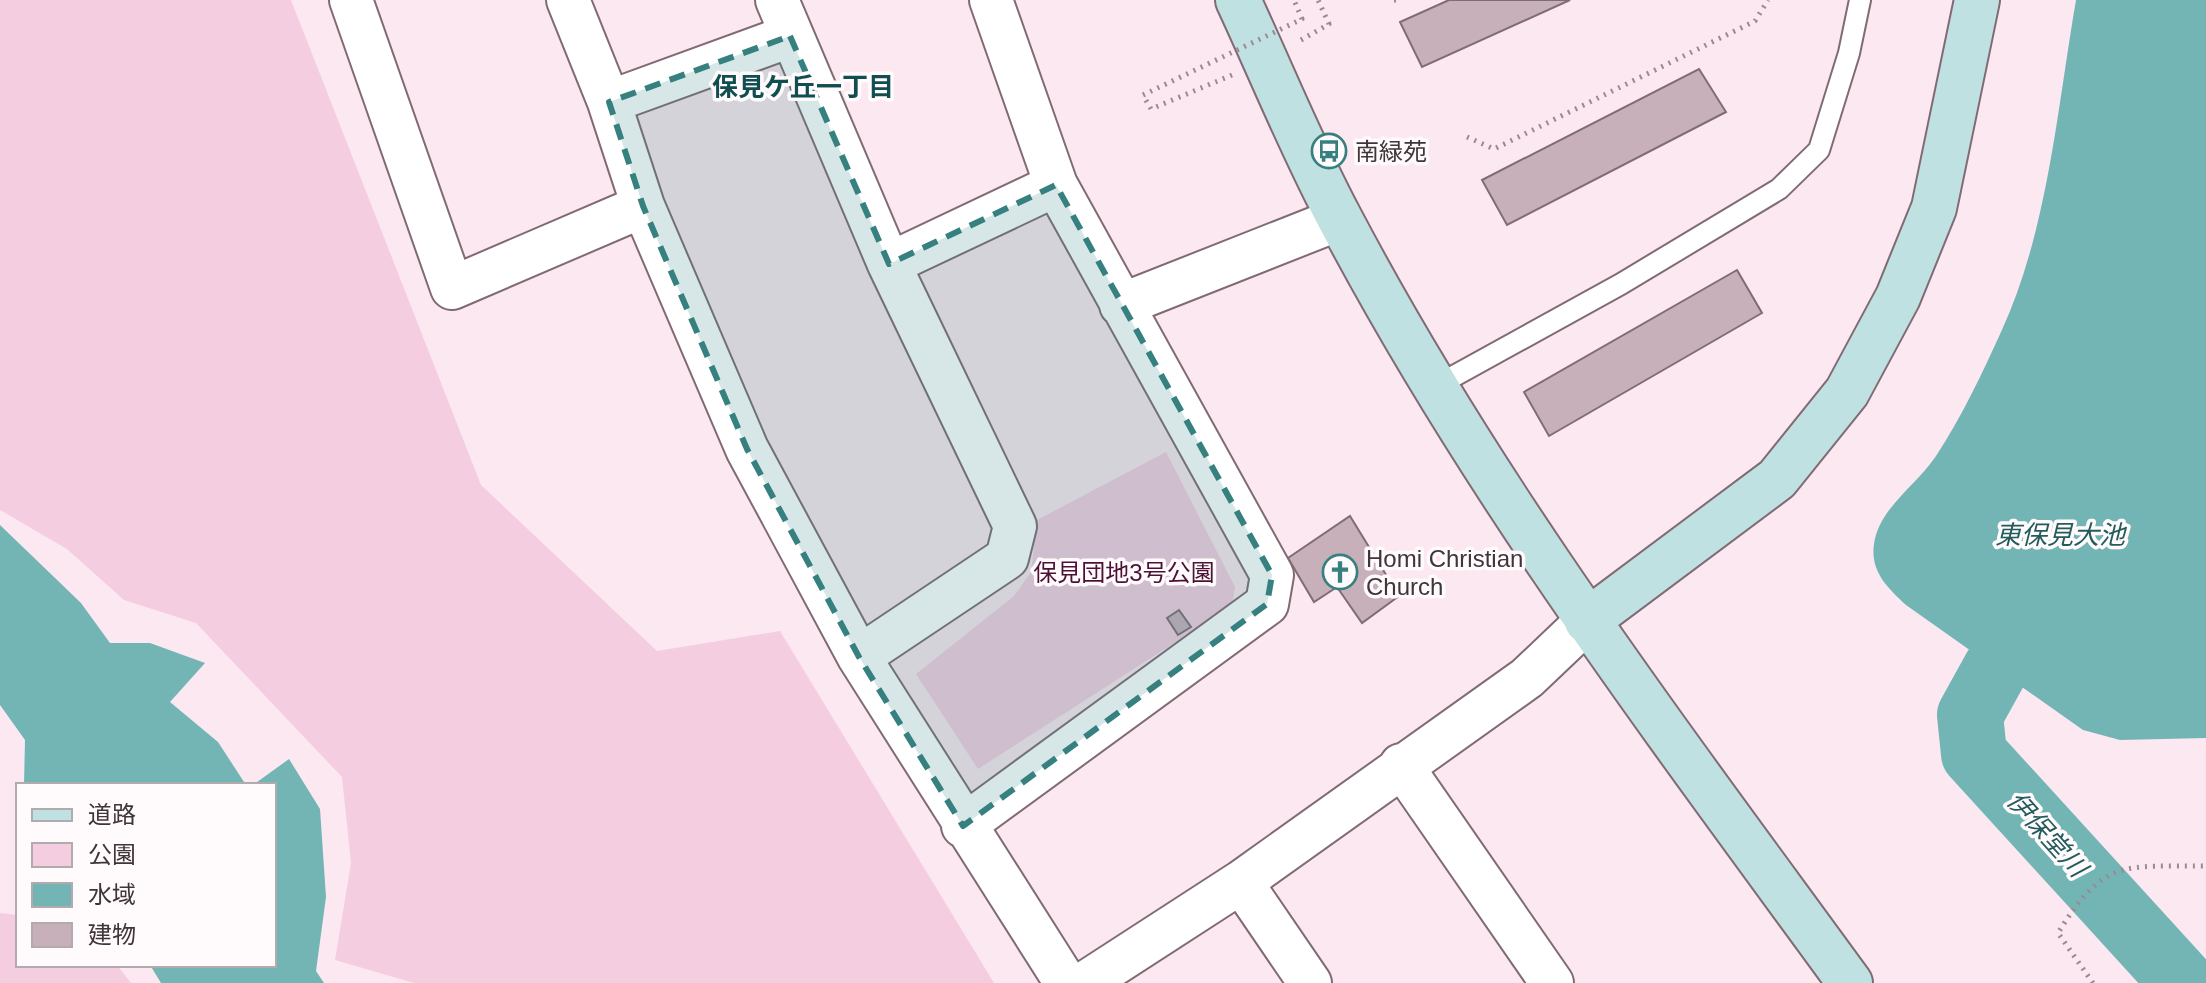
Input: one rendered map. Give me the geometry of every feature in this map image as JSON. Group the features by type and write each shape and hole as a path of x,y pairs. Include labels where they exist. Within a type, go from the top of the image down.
{"street":[{"path":"351,0 452,288 643,206"},
{"path":"568,0 609,102 643,206 747,449 859,657 963,826 1066,983"},
{"path":"963,826 1267,604 1272,575 1056,185 991,0"},
{"path":"1238,0 1339,219 1436,386 1587,621 1850,983"},
{"path":"1085,983 1241,882 1548,662 1587,621 1777,479 1847,392 1898,297 1934,208 1977,0"},
{"path":"609,102 783,18 889,264 1015,526 1007,558 859,657"},
{"path":"889,264 1056,185"},
{"path":"1121,305 1339,219"},
{"path":"1401,765 1552,983"},
{"path":"1241,882 1310,983"}],"lane":[{"path":"1436,386 1734,219 1779,189 1819,150 1849,53 1860,0"}],"path":[{"path":"1232,75 1151,109 1143,95 1302,19 1294,0"},
{"path":"1297,42 1329,24 1318,0"},
{"path":"1467,137 1494,149 1755,21 1768,0"},
{"path":"2093,983 2058,933 2080,897 2119,867 2206,866"}],"highlighted area":[{"path":"790,36 889,264 1056,185 1272,575 1267,604 963,826 859,657 747,449 643,206 609,102"}],"green space":[{"path":"0,0 291,0 481,485 657,651 780,631 994,983 414,983 335,960 351,863 342,777 196,623 124,600 67,549 0,510"},
{"name":"保見団地3号公園","path":"1166,452 1235,587 1232,606 978,769 916,674 1014,596 1031,572 1037,520"},
{"path":"0,913 16,915 16,967 119,967 131,983 0,983"}],"water":[{"name":"東保見大池","path":"2076,0 2206,0 2206,738 2120,740 2083,730 1906,605 1887,586 1873,554 1877,531 1883,519 1928,467 1963,411 2017,293 2030,253 2049,169"},
{"path":"0,525 81,603 110,643 150,643 205,663 170,702 218,742 245,783 24,783 25,740 0,705"},
{"path":"289,759 320,809 326,897 316,971 324,983 161,983 151,967 276,967 276,783 256,783"}],"building":[{"path":"1449,0 1570,0 1422,67 1400,22"},
{"path":"1699,69 1726,112 1507,225 1482,180"},
{"path":"1737,270 1762,313 1549,436 1524,392"},
{"name":"Homi Christian Church","path":"1350,516 1399,596 1362,623 1337,587 1314,602 1288,558"},
{"path":"1179,610 1191,627 1178,635 1167,618"}],"waterway":[{"name":"伊保堂川","path":"1996,668 1970,715 1974,754 2183,983"}],"place":[{"name":"南緑苑","path":"1329,151"},
{"name":"Homi Christian Church","path":"1340,572"}],"district":[{"name":"保見ケ丘一丁目","path":"803,87"}]}
